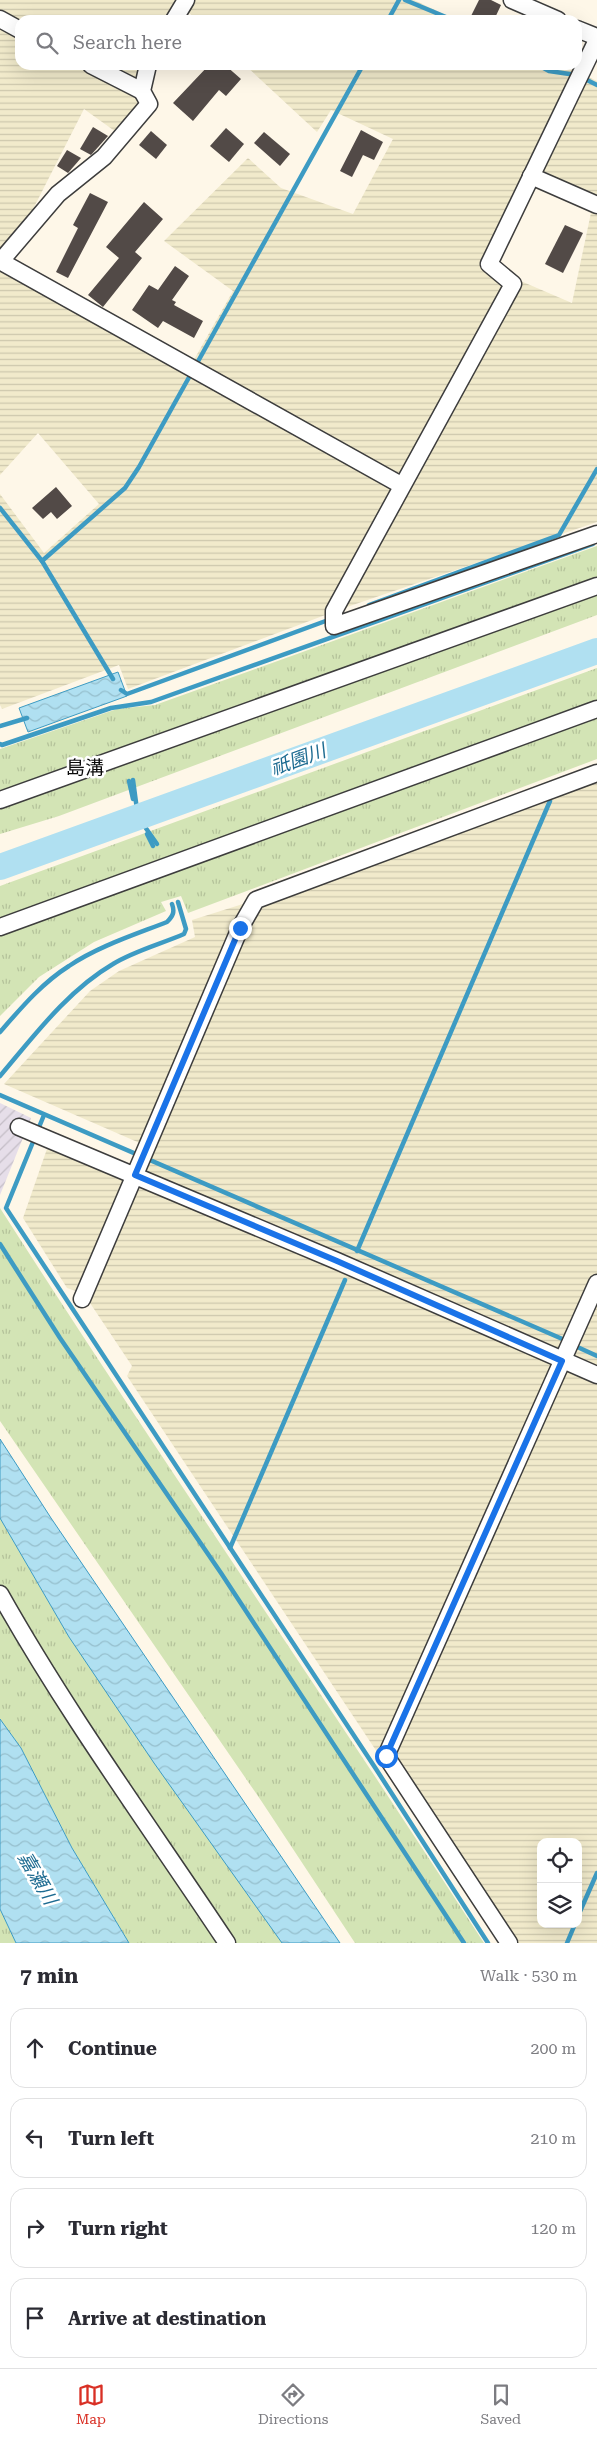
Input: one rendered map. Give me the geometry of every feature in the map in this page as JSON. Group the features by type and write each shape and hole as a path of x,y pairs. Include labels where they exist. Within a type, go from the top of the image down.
{"street":[{"path":"177,15 186,0"},
{"path":"512,0 546,15"},
{"path":"0,20 15,28"},
{"path":"582,31 597,39 488,264 513,284 402,485 334,619 597,534"},
{"path":"101,70 142,90 149,104 104,157 58,194 0,262 402,485"},
{"path":"142,90 147,70"},
{"path":"531,176 597,205"},
{"path":"0,800 597,586"},
{"path":"0,927 597,709"},
{"path":"82,1299 240,928 256,900 597,773"},
{"path":"19,1127 347,1265 597,1375"},
{"path":"509,1943 386,1756 597,1283"},
{"path":"0,1594 31,1648 108,1768 226,1943"}],"shaded area":[{"path":"0,0 414,0 446,15 191,15 178,3 171,15 15,15 15,70 142,70 140,105 116,132 84,109 29,217 0,251"},
{"path":"250,70 571,70 597,81 597,522 344,608 128,689 119,665 2,709 0,705 0,494 44,553 99,504 38,433 0,475 0,265 187,372 233,291 164,241 248,158 281,188 353,214 393,139 331,110 317,132","holes":["524,179 592,208 572,303 523,282 484,260"]},
{"path":"597,778 597,1943 516,1943 379,1755 127,1376 132,1366 88,1300 260,902"},
{"path":"246,903 142,1144 4,1084 90,991 119,971 195,937 192,920"},
{"path":"0,1103 31,1118 0,1195"},
{"path":"48,1146 129,1180 82,1293 67,1288 23,1218"}],"green space":[{"path":"597,546 597,615 59,816 0,834 0,749 117,709 155,705"},
{"path":"597,668 597,759 188,913 181,896 161,902 166,911 94,942 39,977 0,1016 0,886"},
{"path":"0,1208 484,1943 355,1943 262,1802 0,1421"},
{"path":"0,1518 69,1637 298,1943 129,1943 72,1848 21,1748 0,1719"},
{"path":"0,1909 16,1943 0,1943"}],"water":[{"path":"118,672 127,696 28,732 19,708"},
{"path":"0,1439 51,1518 340,1943 282,1943 154,1763 69,1637 0,1518"},
{"name":"嘉瀬川","path":"0,1719 21,1748 72,1848 129,1943 16,1943 0,1909"}],"building":[{"path":"479,0 491,0 501,5 496,15 472,15"},
{"path":"204,70 231,70 241,79 226,96 219,90 193,121 173,103"},
{"path":"93,127 108,136 91,155 80,149"},
{"path":"226,128 244,144 229,162 210,146"},
{"path":"361,130 383,142 374,160 363,155 352,177 340,171"},
{"path":"151,131 167,145 156,159 139,145"},
{"path":"264,132 290,154 280,166 254,143"},
{"path":"67,150 81,158 68,173 57,166"},
{"path":"90,193 108,202 68,278 56,272 78,228 73,225"},
{"path":"144,202 163,219 135,252 142,258 103,307 88,295 119,258 106,247"},
{"path":"565,225 583,233 563,273 545,264"},
{"path":"175,266 189,276 172,300 176,302 174,305 203,321 194,338 163,321 158,328 132,310 149,285 158,290"},
{"path":"56,487 72,506 57,519 51,512 43,519 32,508"}],"waterway":[{"path":"391,15 399,0"},
{"path":"405,0 441,15"},
{"path":"196,365 360,70"},
{"path":"547,70 576,75"},
{"path":"583,78 597,85"},
{"path":"42,561 125,488 139,467 192,372"},
{"path":"369,605 559,535 597,469"},
{"path":"0,508 42,561 113,679"},
{"path":"0,744 2,745 111,708 151,702 593,544"},
{"path":"121,690 127,694 331,619"},
{"name":"祇園川","path":"0,867 597,651"},
{"path":"0,726 27,718"},
{"name":"祇園川","path":"133,780 138,817 157,844"},
{"path":"129,781 133,799"},
{"path":"357,1251 550,801"},
{"path":"147,834 153,846"},
{"path":"0,1076 52,1015 96,975 130,955 184,934 186,929 178,902"},
{"path":"0,1032 32,996 59,973 80,959 104,947 167,922 173,914 172,904"},
{"path":"0,1095 567,1341"},
{"path":"44,1115 6,1208 376,1769 488,1943"},
{"path":"0,1244 60,1338 221,1573 464,1943"},
{"path":"230,1548 345,1280"},
{"path":"573,1345 597,1356"},
{"path":"582,1907 597,1873"},
{"path":"567,1943 573,1928"}],"district":[{"name":"島溝","path":"85,767"}],"route":[{"path":"240,928 135,1175 337,1261 562,1361 386,1756"}]}
